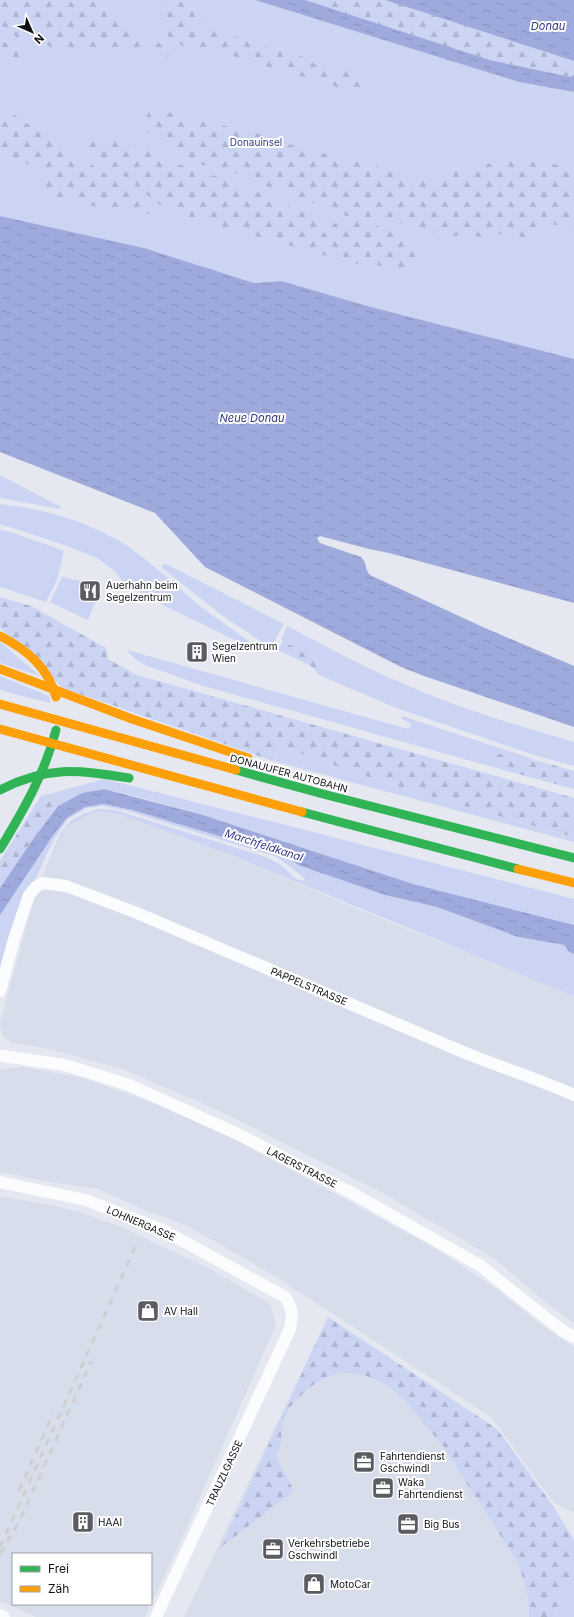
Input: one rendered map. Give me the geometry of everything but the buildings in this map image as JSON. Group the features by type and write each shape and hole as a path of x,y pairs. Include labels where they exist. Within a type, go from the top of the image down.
{"highway":[{"path":"0,636 30,654 46,672 55,692 58,708 57,725 51,750 33,791 0,849"},
{"path":"0,669 132,719 255,761"},
{"name":"DONAUUFER AUTOBAHN","path":"0,704 323,794 574,858"},
{"path":"0,729 219,790 574,883"},
{"path":"0,790 27,778 65,770 101,773 138,779"},
{"path":"283,773 323,794"},
{"path":"153,781 219,790"}],"street":[{"name":"PAPPELSTRASSE","path":"0,991 14,939 29,895 36,887 43,883 66,886 137,913 463,1052 507,1070 543,1081 574,1095"},
{"name":"LAGERSTRASSE","path":"1,1054 65,1065 129,1086 238,1134 350,1192 481,1266 557,1326 574,1337"},
{"name":"LOHNERGASSE","path":"0,1182 86,1200 163,1230 285,1297 292,1310 290,1329"},
{"name":"TRAUZLGASSE","path":"156,1617 290,1329"},
{"path":"0,1615 4,1617"}],"shaded area":[{"path":"101,811 118,814 226,853 380,918 574,995 574,1323 554,1309 497,1261 463,1240 381,1192 222,1112 122,1069 49,1049 12,1043 4,1037 0,1029 0,1022 32,905 46,867 65,828 89,814"},
{"path":"23,1067 80,1077 167,1108 234,1139 433,1247 494,1287 543,1326 574,1347 574,1513 553,1502 491,1417 284,1282 247,1260 186,1225 141,1209 99,1189 55,1183 0,1172 0,1070 6,1068"},
{"path":"0,1196 52,1205 83,1213 126,1229 210,1269 270,1304 276,1325 182,1538 152,1602 152,1553 12,1553 12,1605 151,1605 145,1617 36,1617 0,1601"},
{"path":"328,1317 405,1401 442,1445 518,1563 527,1592 529,1617 184,1617"}],"green space":[{"name":"Donauinsel","path":"0,0 255,0 519,82 574,92 574,359 371,307 281,281 254,283 144,248 0,216"},
{"path":"0,0 56,0 68,3 76,0 98,0 116,9 147,41 156,42 169,48 168,57 145,51 75,48 70,52 63,49 55,42 52,49 47,44 49,39 45,37 40,42 16,37 10,30 0,25"},
{"path":"161,0 177,0 193,5 207,21 195,24 196,30 208,27 227,36 244,37 250,44 263,42 269,48 276,45 283,52 308,58 317,66 325,63 340,71 348,69 355,76 365,77 369,84 357,95 329,84 224,53 184,47 164,33"},
{"path":"305,0 385,0 574,61 574,75 570,77 490,60"},
{"path":"0,41 15,44 21,47 20,56 14,60 0,61"},
{"path":"0,106 123,185 150,214 107,209 47,195 42,173 32,165 0,158"},
{"path":"150,108 276,138 281,142 348,160 366,162 416,181 446,176 458,169 475,168 480,164 502,163 516,156 540,163 548,162 574,171 574,228 538,222 533,241 507,232 485,239 470,234 447,237 407,223 384,223 379,217 370,221 362,216 346,216 323,203 304,203 288,190 265,186 226,169 198,164 147,132 144,124"},
{"path":"108,139 151,151 167,160 208,175 226,177 235,184 234,191 260,192 274,196 287,204 294,211 309,211 319,221 319,226 323,234 341,218 354,218 419,240 417,260 405,272 365,262 356,264 177,214 160,205 106,162 97,158 86,145 89,142"},
{"path":"0,475 61,507 60,509 0,498"},
{"path":"0,504 51,513 99,530 114,538 129,547 200,606 252,644 251,648 155,601 122,581 116,572 99,559 65,545 0,524"},
{"path":"0,530 11,532 64,551 57,580 46,602 0,587"},
{"path":"166,564 284,624 271,648 223,616 162,568 162,565"},
{"path":"62,577 81,581 78,592 97,597 88,620 50,602"},
{"path":"0,597 31,606 106,648 108,659 137,675 574,798 574,837 390,784 281,746 273,761 63,688 0,628"},
{"path":"287,626 385,676 442,700 485,715 574,742 574,766 537,756 399,709 319,675 316,659 281,640"},
{"path":"283,641 316,659 319,675 311,666 278,650"},
{"path":"0,642 40,676 0,663"},
{"path":"127,650 408,729 411,724 401,718 402,716 542,762 496,753 491,763 500,769 200,685 145,665 134,658"},
{"path":"0,676 49,696 50,703 0,690"},
{"path":"281,746 390,784 574,837 574,842 273,761"},
{"path":"496,753 542,762 574,771 574,789 500,769 491,763 488,758"},
{"path":"105,779 574,899 574,925 413,884 203,815 138,797 104,789 82,793 58,806 41,796"},
{"path":"41,796 58,806 31,842 0,888 0,861"},
{"path":"103,804 132,810 288,857 298,865 385,895 437,907 518,937 564,945 569,952 574,954 574,996 226,853 118,814 101,811 89,814 65,828 47,866 61,832 71,821 83,814 99,809 115,810 266,857 281,865 296,879 306,881 277,857 127,811 103,806 87,808 68,819 54,839 13,927 0,973 0,915 52,837 67,818 85,807"},
{"path":"328,1317 497,1429 551,1503 574,1540 574,1568 553,1617 529,1617 527,1592 518,1563 442,1445 405,1401 386,1384 367,1376 342,1372 327,1377 308,1388 289,1408 282,1424 281,1442 276,1456 294,1491 221,1547"},
{"path":"574,1568 574,1617 553,1617"}],"water":[{"path":"255,0 305,0 490,60 570,77 574,75 574,92 519,82"},
{"name":"Donau","path":"385,0 574,0 574,61"},
{"name":"Neue Donau","path":"0,216 144,248 254,283 281,281 371,307 574,359 574,603 389,553 320,536 317,538 320,543 361,557 365,562 370,575 485,628 574,666 574,727 401,667 205,567 155,513 0,452"},
{"name":"Marchfeldkanal","path":"104,789 203,815 413,884 574,925 574,954 569,952 564,945 518,937 437,907 385,895 298,865 288,857 132,810 103,804 85,807 67,818 52,837 0,915 0,888 31,842 58,806 82,793"}],"railway":[{"path":"0,1547 139,1239"},
{"path":"0,1554 19,1522 91,1362"},
{"path":"19,1491 53,1413"}],"traffic: fast":[{"path":"0,849 40,777 56,730"},
{"path":"236,770 323,794 574,858"},
{"path":"0,790 33,776 48,773 78,772 129,778"},
{"path":"302,812 518,869"}],"traffic: slow":[{"path":"0,636 19,647 35,660 48,677 56,697"},
{"path":"0,669 132,719 248,758"},
{"path":"0,704 236,770"},
{"path":"0,729 302,812"},
{"path":"518,869 574,883"}],"place":[{"name":"Auerhahn beim Segelzentrum","path":"90,591"},
{"name":"Segelzentrum Wien","path":"197,652"},
{"name":"AV Hall","path":"148,1311"},
{"name":"Fahrtendienst Gschwindl","path":"364,1462"},
{"name":"Waka Fahrtendienst","path":"383,1488"},
{"name":"HAAI","path":"83,1522"},
{"name":"Big Bus","path":"408,1524"},
{"name":"Verkehrsbetriebe Gschwindl","path":"273,1549"},
{"name":"MotoCar","path":"314,1584"}]}
